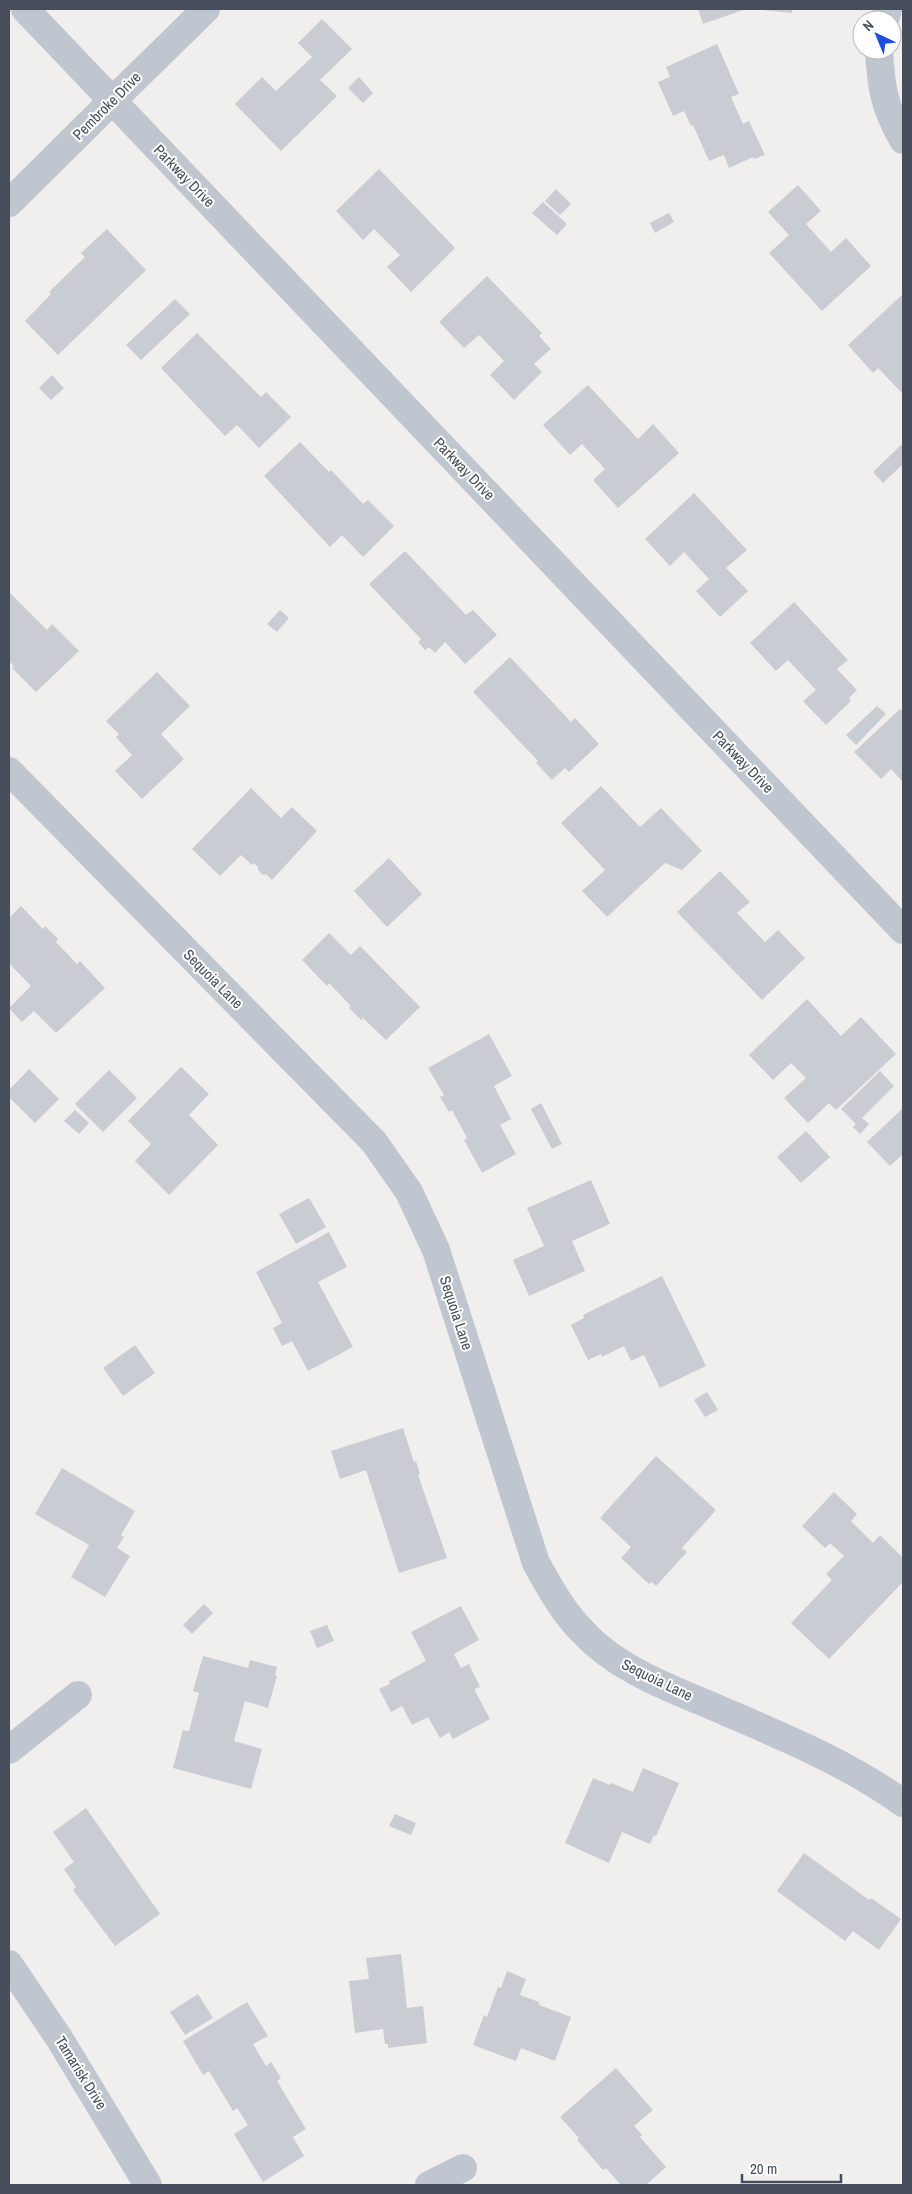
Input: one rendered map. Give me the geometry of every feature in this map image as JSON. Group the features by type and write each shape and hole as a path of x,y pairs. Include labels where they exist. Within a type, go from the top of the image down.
{"street":[{"name":"Parkway Drive","path":"25,9 903,930"},
{"name":"Pembroke Drive","path":"9,203 206,9"},
{"path":"880,60 881,82 890,116 903,140"},
{"name":"Sequoia Lane","path":"9,772 374,1142 409,1192 436,1250 536,1563 556,1599 584,1633 618,1662 656,1682 815,1750 879,1786 903,1803"},
{"path":"9,1750 78,1695"},
{"name":"Tamarisk Drive","path":"9,1964 59,2038 148,2185"},
{"path":"429,2185 463,2168"}],"building":[{"path":"698,9 746,9 703,24"},
{"path":"752,9 792,9 792,13"},
{"path":"322,19 352,49 320,80 337,96 281,151 235,104 262,77 276,91 312,57 298,43"},
{"path":"717,44 739,94 731,97 743,124 749,121 765,155 754,159 753,157 729,168 724,155 709,161 693,125 691,126 684,111 673,116 658,82 670,77 666,67"},
{"path":"359,77 373,93 363,103 348,88"},
{"path":"379,169 455,248 411,292 387,267 400,255 374,229 363,240 336,211"},
{"path":"798,185 821,211 806,224 831,252 846,238 871,266 822,311 769,253 789,235 768,212"},
{"path":"556,189 571,204 560,215 545,201"},
{"path":"543,202 567,224 557,235 532,213"},
{"path":"669,213 674,222 655,233 650,223"},
{"path":"107,229 146,270 58,355 25,321 51,294 49,292 85,257 81,253"},
{"path":"487,276 542,333 539,336 551,349 534,364 542,372 514,400 490,375 504,361 479,335 464,348 439,322"},
{"path":"903,294 903,394 878,368 873,373 848,345"},
{"path":"175,299 190,314 141,360 126,345"},
{"path":"197,333 261,397 266,392 291,417 259,448 237,425 225,436 161,368"},
{"path":"52,375 64,388 51,400 39,388"},
{"path":"588,385 638,439 653,424 679,453 618,508 593,480 605,469 582,444 570,455 543,425"},
{"path":"300,442 329,472 331,470 363,504 368,500 394,526 363,557 342,535 330,547 264,476"},
{"path":"901,445 903,448 903,464 883,483 873,472"},
{"path":"694,493 747,550 726,568 748,591 720,617 696,591 709,579 684,552 670,566 645,539"},
{"path":"405,551 466,615 473,610 497,635 465,664 445,642 435,653 429,647 425,650 418,642 421,639 369,584"},
{"path":"9,592 47,630 52,624 79,651 36,692 12,668 14,666 9,661"},
{"path":"794,602 848,660 837,669 857,690 849,698 851,701 826,725 803,701 816,690 788,660 776,671 750,643"},
{"path":"280,610 289,618 277,632 267,624"},
{"path":"510,657 571,722 575,718 599,744 569,772 565,768 552,780 536,763 538,761 473,692"},
{"path":"157,672 190,706 161,734 184,759 142,799 115,771 132,755 116,737 119,734 106,721"},
{"path":"877,706 886,714 856,745 846,735"},
{"path":"900,709 903,712 903,782 891,769 881,779 854,752"},
{"path":"601,786 640,827 661,808 702,851 682,870 665,863 607,917 582,891 605,870 561,823"},
{"path":"251,788 281,818 292,807 317,831 272,880 266,874 263,875 254,863 252,865 241,855 220,876 192,849"},
{"path":"389,858 422,894 387,927 354,891"},
{"path":"720,871 750,902 737,913 765,942 778,930 805,958 762,1000 677,912"},
{"path":"21,906 43,929 45,926 58,939 56,942 77,964 80,961 105,988 56,1033 34,1011 22,1022 9,1008 31,986 9,963 9,918"},
{"path":"329,933 351,955 360,946 420,1007 386,1040 363,1018 361,1020 349,1008 351,1006 329,983 327,986 302,960"},
{"path":"807,999 841,1036 861,1017 896,1054 836,1110 829,1103 808,1123 784,1098 806,1078 791,1063 773,1080 749,1055"},
{"path":"489,1034 512,1076 494,1086 511,1119 500,1125 516,1154 482,1173 464,1140 467,1138 452,1110 449,1112 440,1097 444,1095 428,1068"},
{"path":"181,1067 209,1094 189,1115 218,1145 169,1195 135,1161 151,1144 128,1121"},
{"path":"29,1069 59,1099 35,1123 9,1097 9,1090"},
{"path":"109,1070 137,1098 103,1132 75,1104"},
{"path":"880,1071 894,1086 862,1118 869,1124 860,1134 853,1127 856,1124 841,1109"},
{"path":"541,1103 562,1144 552,1149 531,1109"},
{"path":"903,1108 903,1154 890,1166 867,1142"},
{"path":"75,1110 89,1123 79,1134 64,1121"},
{"path":"806,1131 830,1157 801,1183 777,1157"},
{"path":"591,1180 610,1224 572,1241 585,1271 529,1296 513,1260 544,1246 527,1208"},
{"path":"309,1198 326,1227 296,1244 279,1214"},
{"path":"329,1232 347,1267 318,1282 353,1347 308,1371 292,1341 282,1346 273,1328 282,1323 256,1272"},
{"path":"662,1276 706,1366 660,1388 644,1355 631,1361 624,1346 602,1357 601,1354 588,1360 571,1325 584,1318 583,1315"},
{"path":"135,1345 155,1373 123,1396 103,1368"},
{"path":"707,1392 718,1410 705,1417 694,1400"},
{"path":"403,1428 414,1462 416,1461 420,1474 418,1475 447,1558 399,1573 366,1470 340,1479 331,1451"},
{"path":"656,1456 716,1510 682,1548 687,1552 656,1586 652,1582 649,1584 621,1558 631,1547 600,1518"},
{"path":"62,1468 135,1511 121,1535 124,1537 117,1548 130,1556 105,1597 71,1577 89,1545 35,1514"},
{"path":"834,1492 857,1514 851,1521 873,1543 880,1535 903,1558 903,1582 829,1659 791,1623 832,1580 826,1574 844,1556 830,1543 825,1548 802,1526"},
{"path":"204,1604 213,1613 192,1634 183,1625"},
{"path":"461,1606 479,1640 454,1654 461,1668 469,1664 480,1687 474,1689 490,1719 453,1739 449,1732 440,1738 428,1717 412,1725 402,1706 391,1712 379,1689 390,1684 389,1681 426,1661 411,1632"},
{"path":"327,1625 334,1641 317,1648 310,1631"},
{"path":"203,1656 248,1668 250,1660 277,1667 275,1675 277,1676 268,1708 245,1701 234,1741 262,1749 251,1789 173,1768 183,1730 189,1731 199,1693 193,1691"},
{"path":"643,1768 679,1783 656,1836 654,1835 650,1844 622,1832 609,1863 565,1843 593,1778 633,1792"},
{"path":"86,1808 160,1914 115,1946 73,1890 76,1887 64,1869 74,1862 53,1832"},
{"path":"395,1814 416,1823 411,1835 389,1826"},
{"path":"804,1853 869,1900 871,1898 901,1919 879,1950 853,1931 845,1941 777,1891"},
{"path":"401,1954 407,2008 423,2006 427,2043 388,2048 388,2044 385,2044 383,2029 355,2033 349,1981 369,1979 366,1958"},
{"path":"507,1971 526,1979 520,1995 539,2002 539,2005 571,2017 555,2061 521,2048 516,2061 473,2045 484,2015 487,2017 498,1987 501,1988"},
{"path":"198,1994 213,2018 185,2035 170,2012"},
{"path":"247,2002 268,2036 253,2044 266,2066 271,2062 281,2078 277,2081 306,2129 293,2137 304,2156 263,2182 234,2134 248,2125 237,2108 233,2111 209,2071 203,2075 183,2041"},
{"path":"616,2068 653,2110 634,2126 642,2135 640,2137 666,2167 646,2185 621,2185 606,2168 603,2170 577,2140 579,2138 560,2117"}]}
